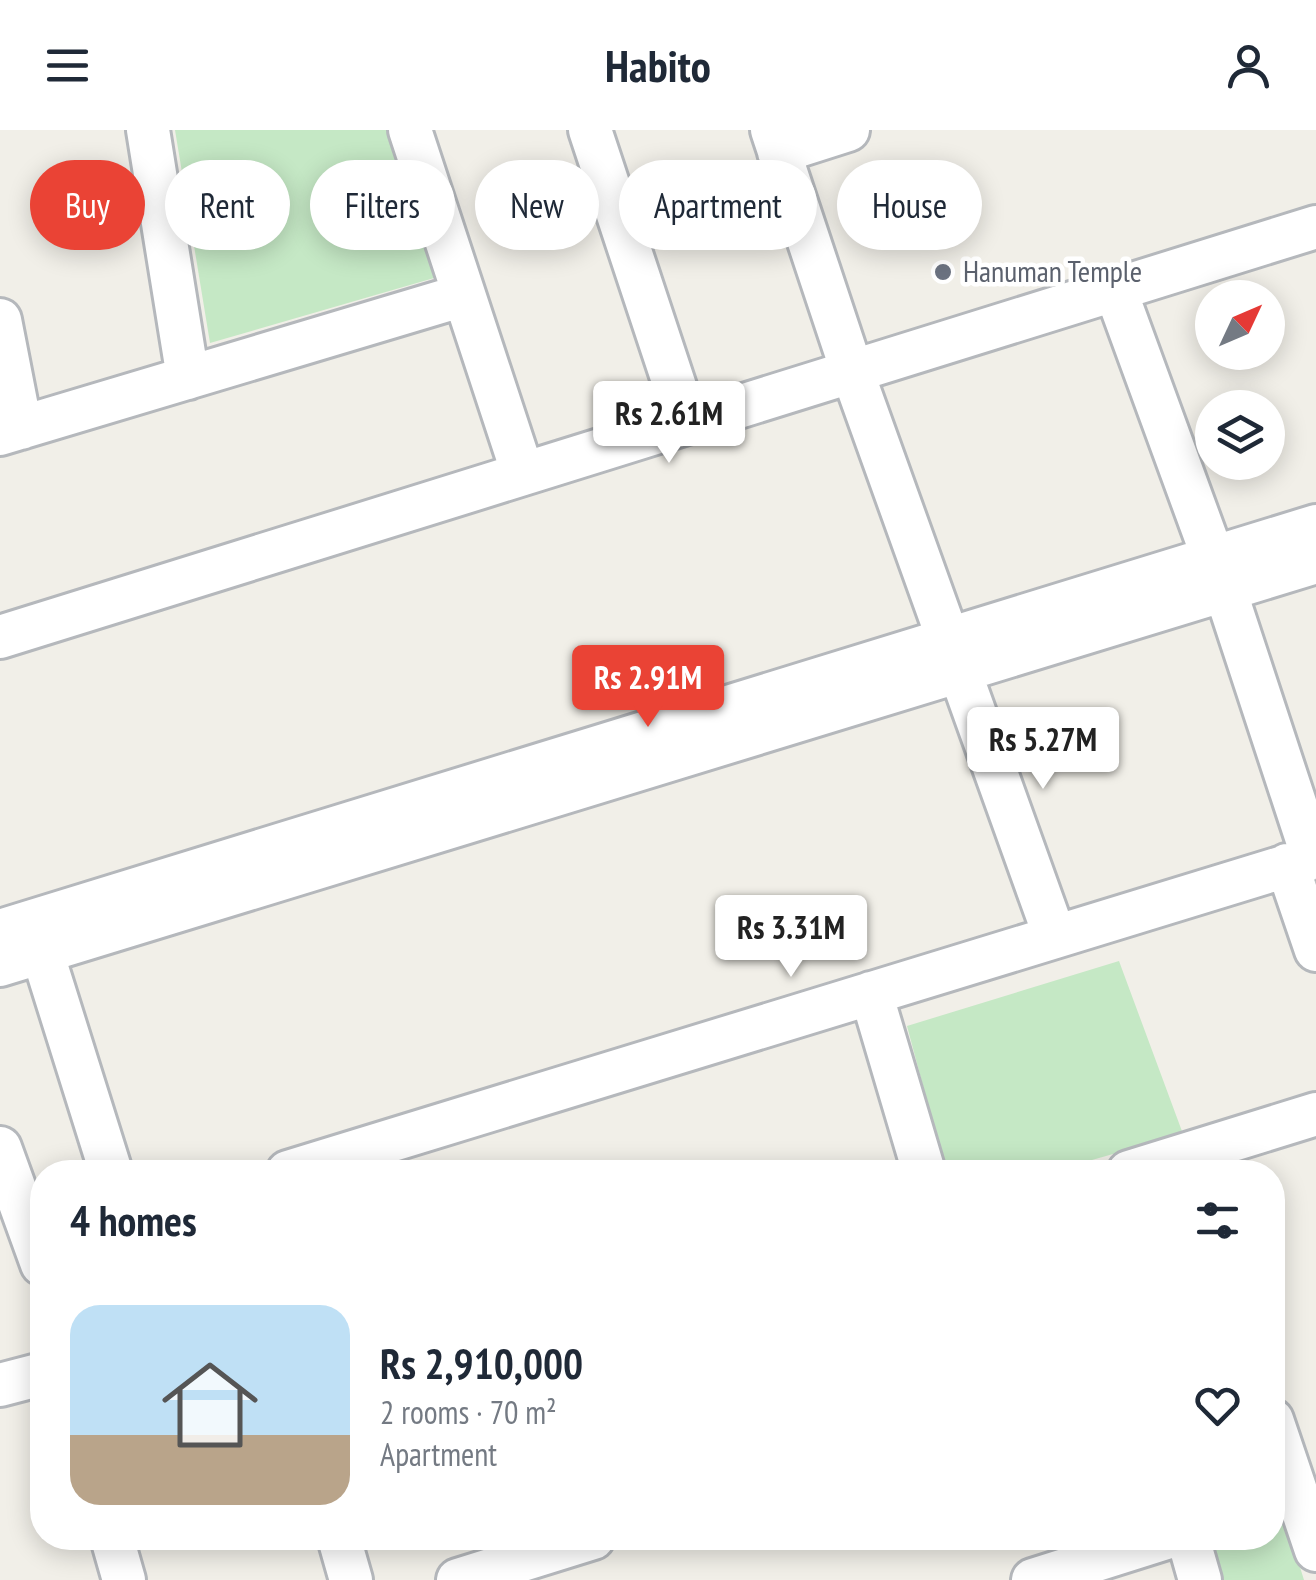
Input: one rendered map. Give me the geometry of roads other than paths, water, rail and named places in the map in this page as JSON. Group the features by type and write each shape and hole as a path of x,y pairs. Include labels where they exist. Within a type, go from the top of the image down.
{"street":[{"path":"148,130 188,378"},
{"path":"410,130 523,474"},
{"path":"590,130 687,423"},
{"path":"848,130 776,141 852,371 1055,937"},
{"path":"0,637 1316,227"},
{"path":"1115,289 1219,574 1305,860 1316,950"},
{"path":"0,320 10,431 464,296"},
{"path":"0,965 956,655 1219,574 1316,526"},
{"path":"1219,574 1316,562"},
{"path":"0,931 956,655"},
{"path":"327,1160 1305,860"},
{"path":"42,952 106,1160"},
{"path":"871,993 920,1160"},
{"path":"1197,1160 1316,1114"},
{"path":"0,1148 30,1224"},
{"path":"0,1385 30,1377"},
{"path":"1285,1458 1316,1550"},
{"path":"115,1550 124,1580"},
{"path":"343,1550 351,1580"},
{"path":"458,1580 554,1550"},
{"path":"1033,1580 1128,1550"},
{"path":"1191,1550 1200,1580"}],"place":[{"name":"Hanuman Temple","path":"943,272"}]}
